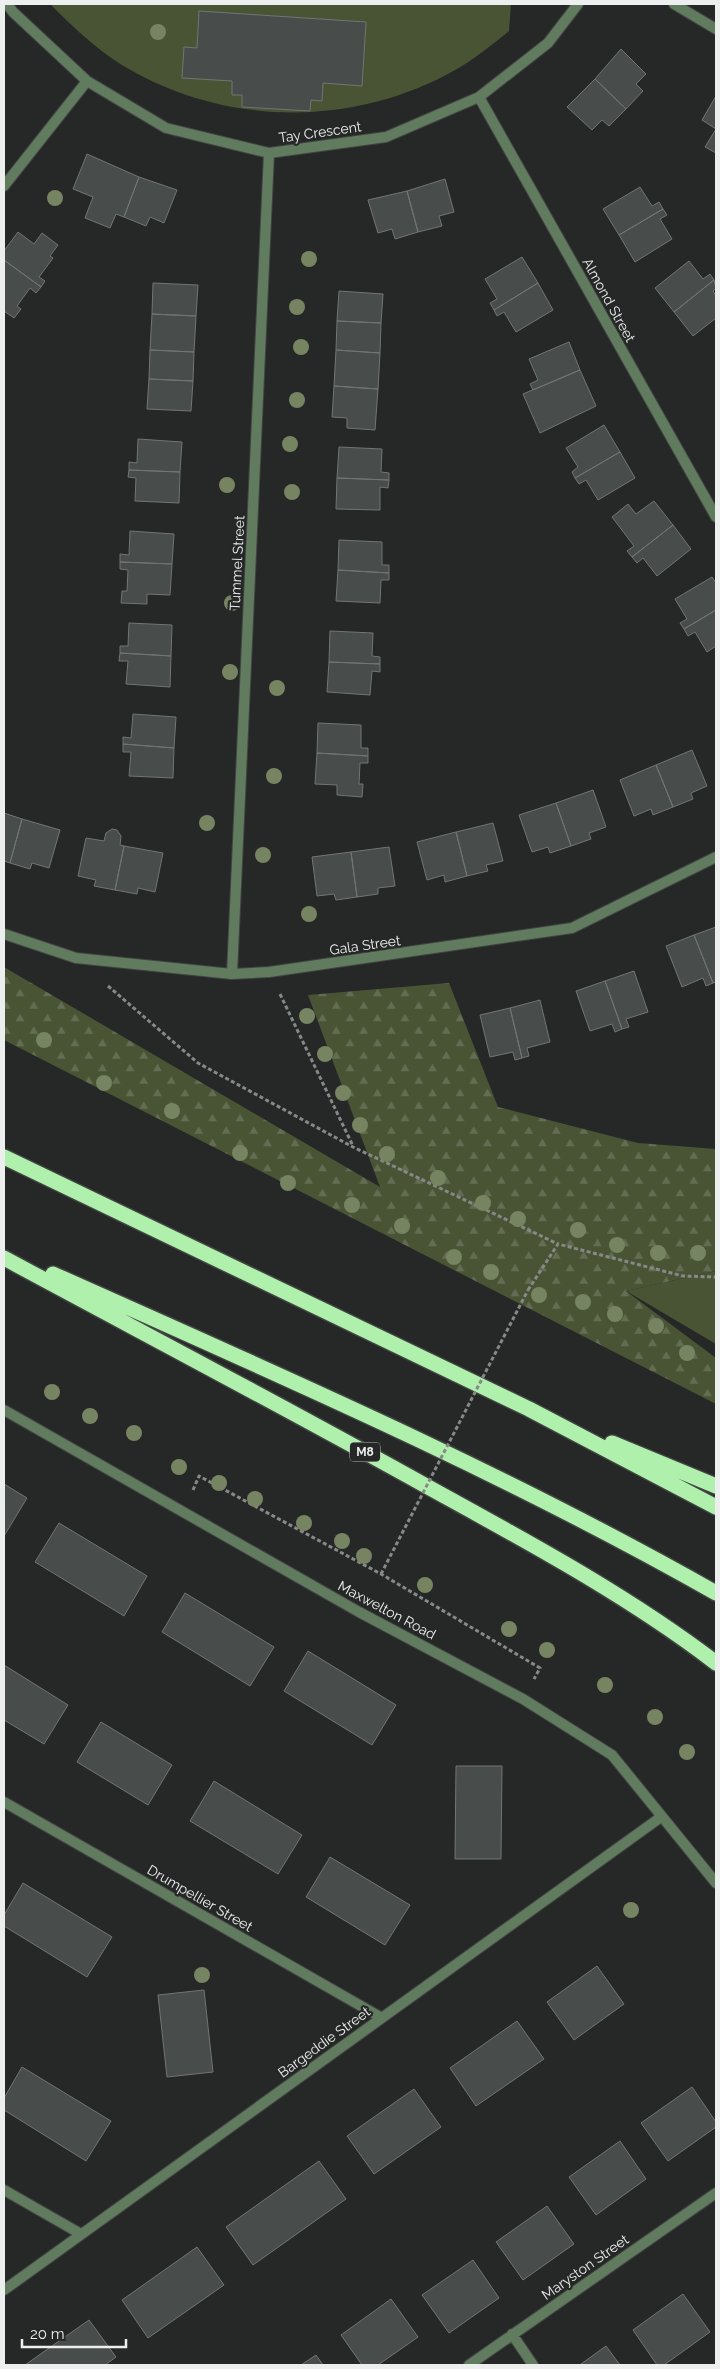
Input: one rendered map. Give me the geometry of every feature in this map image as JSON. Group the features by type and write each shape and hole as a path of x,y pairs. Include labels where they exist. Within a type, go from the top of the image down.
{"highway":[{"path":"4,1157 529,1409 716,1508"},
{"name":"M8","path":"4,1252 382,1421 656,1559 716,1593"},
{"name":"M8","path":"4,1258 365,1452 540,1549 644,1614 716,1663"},
{"path":"529,1409 716,1486"}],"street":[{"name":"Tay Crescent","path":"7,4 13,12 87,81 166,128 269,153 386,137 479,97 548,43 578,4"},
{"path":"674,4 716,29"},
{"path":"4,186 87,81"},
{"name":"Almond Street","path":"479,97 716,517"},
{"name":"Tummel Street","path":"232,974 269,153"},
{"name":"Gala Street","path":"4,934 76,958 232,974 269,972 572,928 716,857"},
{"name":"Maxwelton Road","path":"4,1410 359,1612 523,1699 612,1755 716,1883"},
{"name":"Drumpellier Street","path":"4,1802 382,2018"},
{"name":"Bargeddie Street","path":"4,2290 661,1817"},
{"path":"4,2190 81,2234"},
{"name":"Maryston Street","path":"469,2365 716,2193"},
{"path":"512,2334 533,2365"}],"path":[{"path":"76,958 198,1063 353,1147 558,1244 684,1276 716,1277"},
{"path":"269,972 353,1147"},
{"path":"381,1574 528,1290 558,1244"},
{"path":"183,1511 200,1476 381,1574 540,1668 523,1699"}],"green space":[{"path":"50,4 511,4 509,31 478,56 457,69 417,88 376,102 333,110 289,112 246,109 203,100 161,85 122,65 102,51"},
{"path":"4,967 380,1187 308,995 449,983 498,1107 638,1143 716,1149 716,1271 626,1291 716,1358 716,1404 4,1040"},
{"path":"716,1271 716,1344 626,1291"}],"building":[{"path":"199,11 366,22 362,86 323,83 322,101 311,100 310,111 242,107 242,95 232,95 232,81 182,78 184,47 197,48"},
{"path":"621,49 646,74 636,84 643,91 626,109 595,79"},
{"path":"595,79 626,109 609,126 602,120 592,130 567,107"},
{"path":"716,96 716,129 702,120"},
{"path":"716,129 716,153 705,147"},
{"path":"87,154 139,177 124,217 116,214 110,228 85,218 93,197 73,189"},
{"path":"139,177 177,190 164,223 150,217 146,226 124,217"},
{"path":"445,179 454,212 439,216 442,226 418,232 407,191"},
{"path":"640,187 652,206 659,202 663,209 619,235 603,209"},
{"path":"407,191 418,232 395,239 392,229 378,233 368,200"},
{"path":"663,209 667,215 660,219 672,239 635,262 619,235"},
{"path":"18,232 34,244 42,233 58,245 50,256 53,258 39,277 45,281 41,287 4,260 4,251"},
{"path":"522,257 538,283 494,310 490,303 497,299 485,279"},
{"path":"4,260 41,287 36,293 30,288 17,306 21,309 14,318 4,311"},
{"path":"689,261 703,279 710,274 714,280 674,312 655,288"},
{"path":"714,280 716,288 713,291 716,296 716,318 693,336 674,312"},
{"path":"153,283 198,285 196,316 152,314"},
{"path":"538,283 553,310 516,332 504,312 497,316 494,310"},
{"path":"339,291 383,294 381,323 337,321"},
{"path":"152,314 196,316 194,352 150,350"},
{"path":"337,321 381,323 380,353 336,350"},
{"path":"569,342 580,370 533,390 530,384 538,380 529,359"},
{"path":"150,350 194,352 193,381 149,379"},
{"path":"336,350 380,353 378,389 334,386"},
{"path":"580,370 596,406 540,433 523,394"},
{"path":"149,379 193,381 191,411 147,409"},
{"path":"334,386 378,389 375,430 347,428 347,418 332,417"},
{"path":"604,425 620,452 575,478 572,472 578,467 566,448"},
{"path":"138,439 182,442 180,472 129,470 129,462 137,463"},
{"path":"339,447 382,449 381,472 389,473 389,480 337,478"},
{"path":"620,452 635,478 598,500 586,480 579,484 575,478"},
{"path":"129,470 180,472 179,503 135,501 136,478 128,477"},
{"path":"337,478 389,480 388,488 380,487 380,510 336,509"},
{"path":"654,501 673,525 632,557 627,551 634,546 612,517 628,504 636,514"},
{"path":"673,525 691,549 657,576 643,558 637,563 632,557"},
{"path":"130,531 174,534 172,564 120,562 120,554 129,555"},
{"path":"339,540 382,542 382,565 389,565 389,573 338,570"},
{"path":"120,562 172,564 170,595 147,594 147,604 121,603 122,591 127,591 128,570 120,569"},
{"path":"338,570 389,573 389,580 381,580 380,603 336,601"},
{"path":"712,577 716,583 716,610 684,629 680,623 687,619 675,599"},
{"path":"716,610 716,646 707,652 695,632 688,636 684,629"},
{"path":"129,623 172,625 171,656 120,653 120,646 128,646"},
{"path":"330,631 373,633 372,656 380,657 380,664 329,662"},
{"path":"120,653 171,656 170,687 126,684 128,661 119,661"},
{"path":"329,662 380,664 380,672 372,671 370,695 327,692"},
{"path":"133,714 176,717 174,748 123,744 123,737 131,738"},
{"path":"318,723 361,725 361,748 368,748 368,756 317,753"},
{"path":"123,744 174,748 173,778 129,776 131,752 123,752"},
{"path":"692,750 707,786 691,793 693,799 673,807 656,765"},
{"path":"317,753 368,756 368,763 360,763 359,784 363,784 362,797 337,795 337,785 315,784"},
{"path":"656,765 673,807 653,815 651,809 634,816 620,780"},
{"path":"593,790 606,827 589,833 591,839 571,846 556,803"},
{"path":"556,803 571,846 550,853 548,847 532,852 519,815"},
{"path":"4,813 22,819 10,863 4,861"},
{"path":"22,819 60,830 49,868 32,863 30,869 10,863"},
{"path":"493,823 503,861 486,865 488,871 467,876 456,832"},
{"path":"112,829 117,830 121,836 120,845 124,846 115,890 94,886 96,880 78,876 86,838 104,841 106,833"},
{"path":"456,832 467,876 445,882 444,875 427,880 417,842"},
{"path":"124,846 163,853 155,892 138,888 137,894 115,890"},
{"path":"389,847 395,886 378,888 378,894 357,897 351,852"},
{"path":"351,852 357,897 336,900 334,894 317,896 312,857"},
{"path":"716,927 716,982 713,983 694,935"},
{"path":"694,935 713,983 706,986 703,978 682,987 666,946"},
{"path":"634,971 648,1012 626,1019 629,1027 622,1029 605,981"},
{"path":"605,981 622,1029 615,1032 612,1024 590,1031 576,991"},
{"path":"540,1000 550,1042 527,1048 529,1056 522,1058 510,1008"},
{"path":"510,1008 522,1058 515,1060 513,1052 490,1057 480,1015"},
{"path":"4,1484 27,1498 4,1536"},
{"path":"59,1523 147,1576 124,1616 35,1562"},
{"path":"185,1593 274,1647 250,1686 162,1632"},
{"path":"308,1651 396,1705 372,1745 284,1691"},
{"path":"4,1665 68,1705 44,1744 4,1720"},
{"path":"101,1722 172,1765 148,1805 77,1762"},
{"path":"456,1766 502,1766 501,1859 455,1859"},
{"path":"214,1781 302,1835 278,1874 190,1821"},
{"path":"330,1857 410,1905 385,1945 306,1897"},
{"path":"23,1883 112,1937 87,1977 4,1926 4,1915"},
{"path":"597,1966 624,2004 574,2040 547,2002"},
{"path":"204,1990 213,2072 167,2077 158,1995"},
{"path":"517,2021 544,2059 476,2106 450,2068"},
{"path":"22,2067 111,2121 86,2161 4,2110 4,2098"},
{"path":"692,2087 716,2122 716,2127 668,2161 641,2123"},
{"path":"414,2089 441,2127 374,2174 347,2136"},
{"path":"620,2141 646,2179 596,2215 569,2177"},
{"path":"319,2161 346,2199 253,2265 226,2227"},
{"path":"547,2206 574,2244 523,2280 496,2242"},
{"path":"197,2247 224,2285 148,2338 122,2300"},
{"path":"473,2260 499,2298 449,2333 422,2295"},
{"path":"683,2294 710,2332 664,2365 657,2365 633,2330"},
{"path":"391,2299 418,2337 378,2365 362,2365 341,2335"},
{"path":"89,2320 116,2357 105,2365 25,2365"},
{"path":"606,2346 620,2365 581,2364"},
{"path":"316,2355 323,2365 301,2365"}]}
